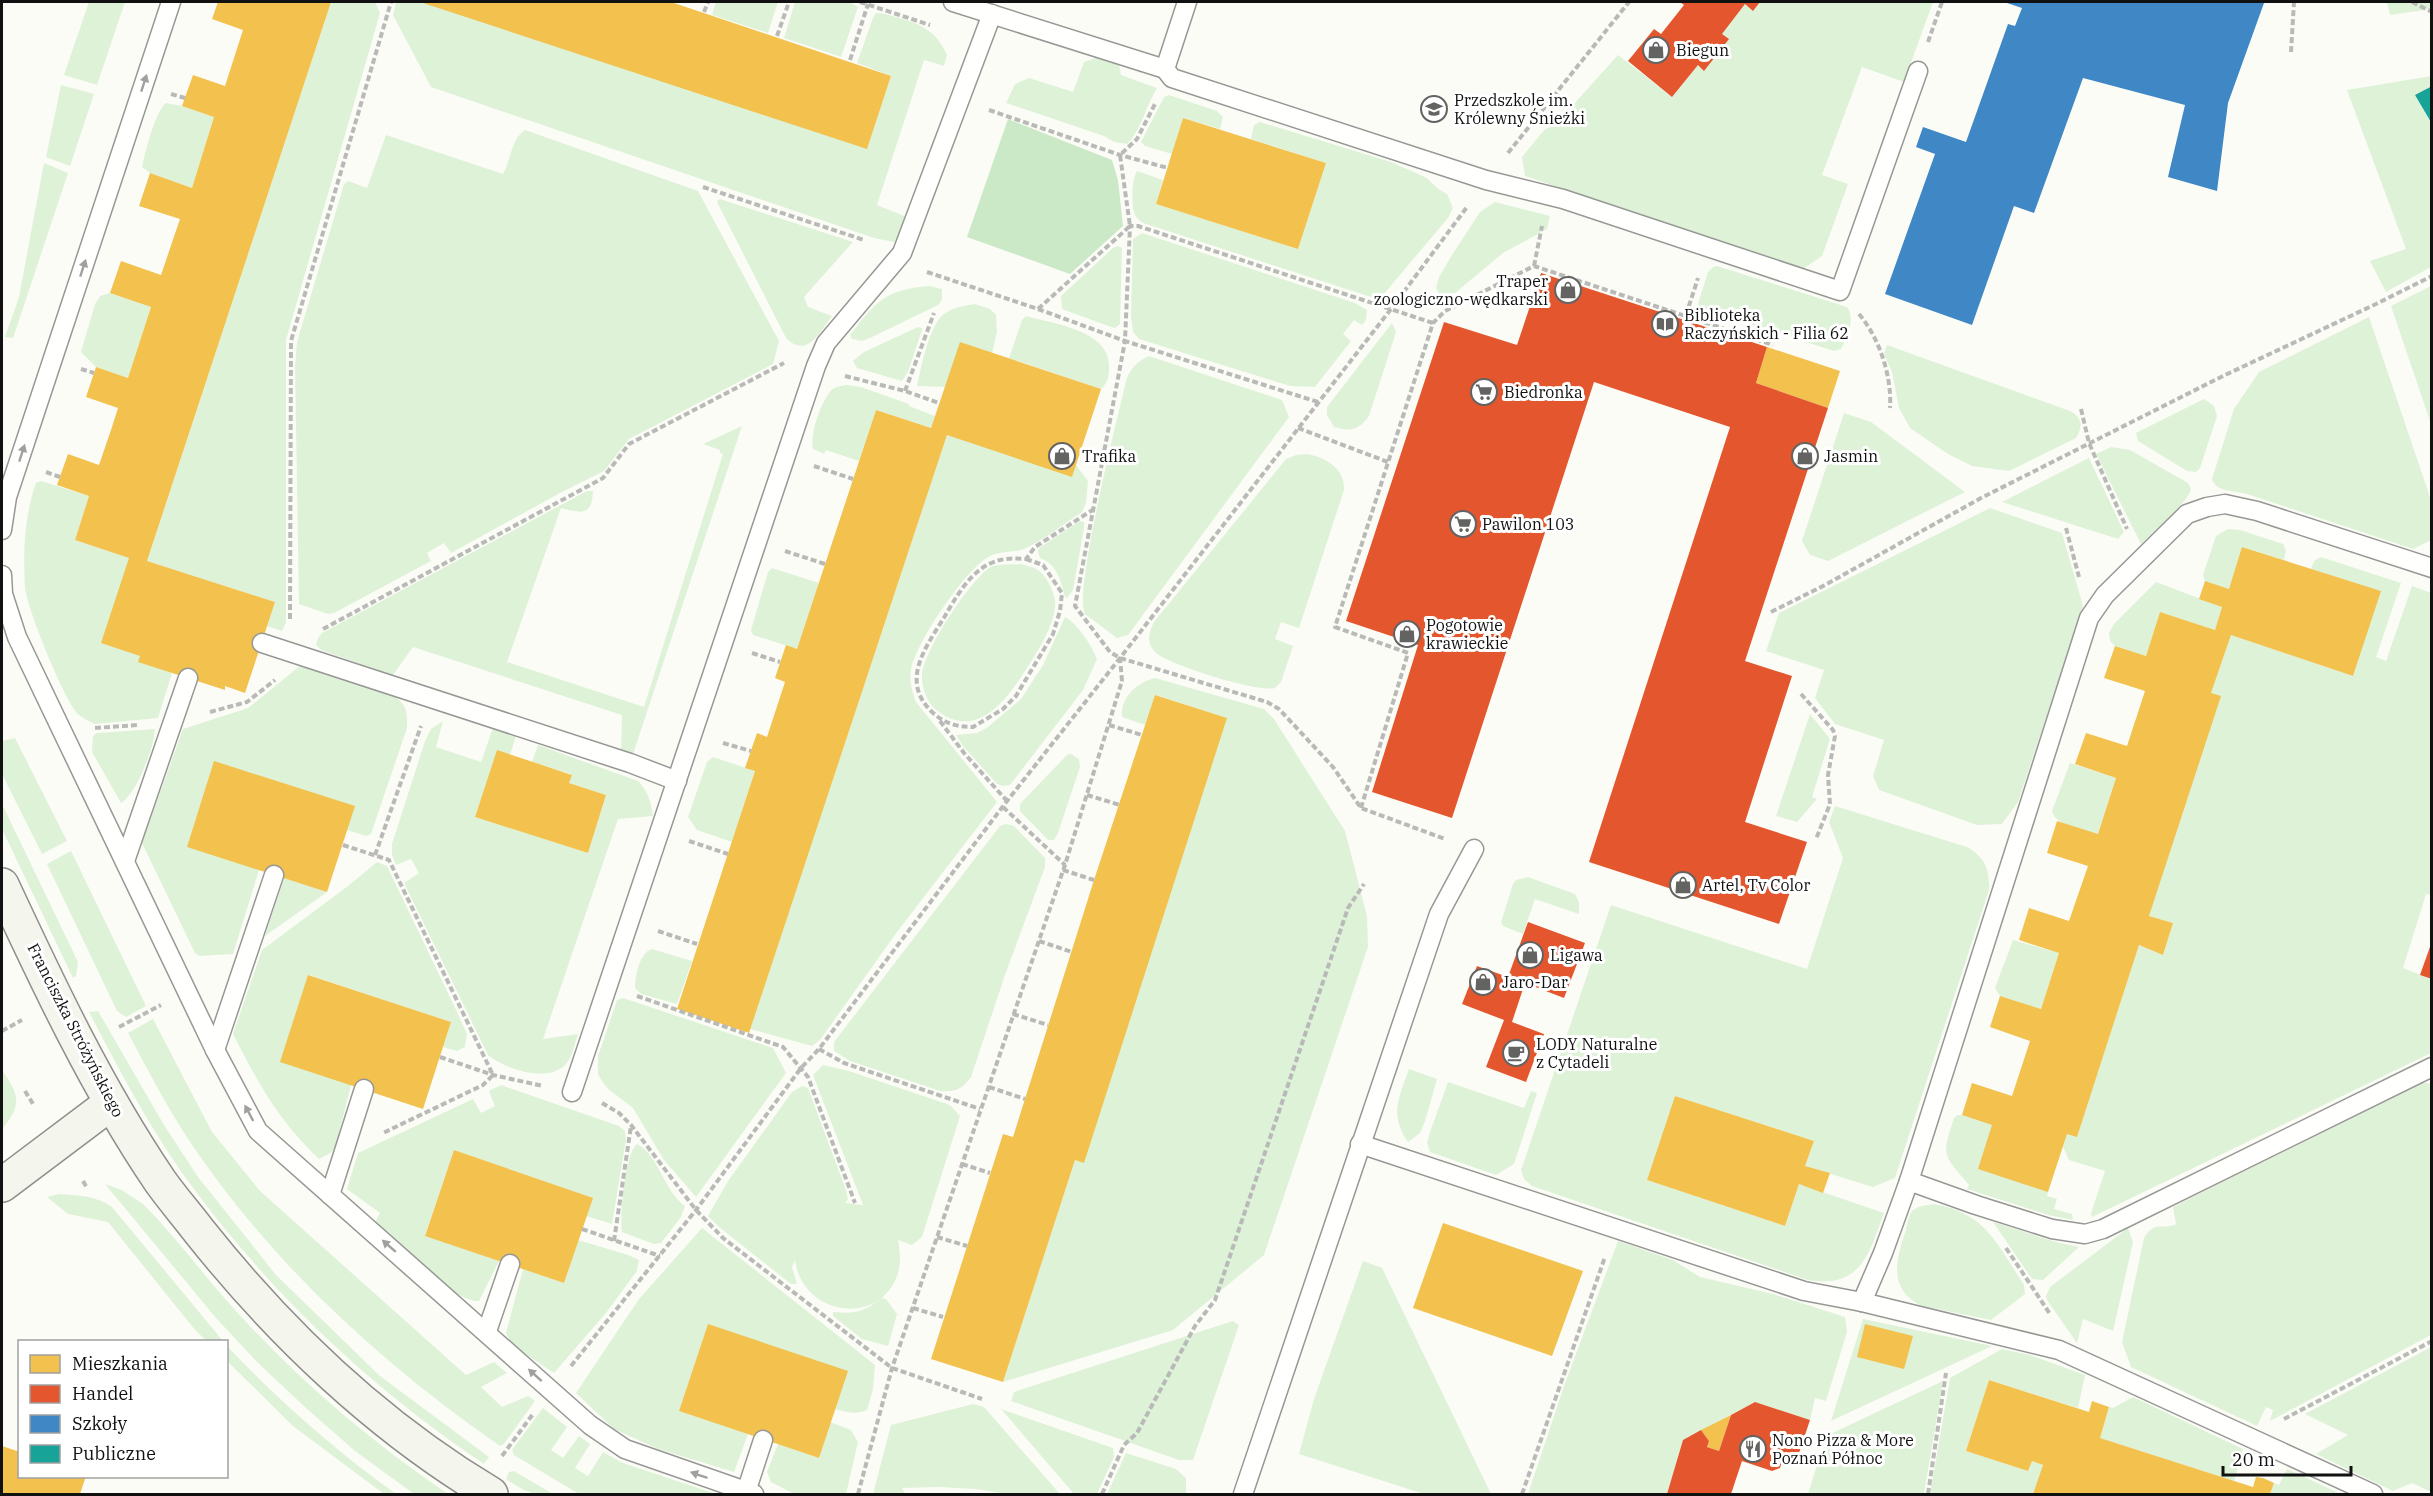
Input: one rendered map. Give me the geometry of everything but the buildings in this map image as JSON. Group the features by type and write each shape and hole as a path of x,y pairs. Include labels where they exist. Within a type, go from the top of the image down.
{"street":[{"name":"Franciszka Stróżyńskiego","path":"2,885 111,1103 161,1183 231,1271 302,1346 357,1396 421,1448 491,1494"},
{"path":"2,1185 111,1103"}],"lane":[{"path":"2,530 7,497 171,2"},
{"path":"953,2 1486,180 1549,195 1840,291 1918,71"},
{"path":"1168,74 1187,2"},
{"path":"572,1092 826,343 902,253 992,14"},
{"path":"1862,1302 1883,1253 1909,1181 2089,618 2105,595 2187,514 2225,504 2257,511 2432,568"},
{"path":"2,575 3,594 17,637 215,1050 258,1131 590,1425 625,1449 750,1493 764,1440"},
{"path":"262,643 430,697 676,781"},
{"path":"124,861 188,678"},
{"path":"1243,1494 1439,914 1474,849"},
{"path":"215,1050 274,875"},
{"path":"1909,1181 2052,1229 2085,1234 2103,1229 2432,1067"},
{"path":"330,1195 364,1089"},
{"path":"1360,1144 1804,1291 1862,1302 2059,1350 2373,1494"},
{"path":"487,1332 510,1264"}],"path":[{"path":"291,623 291,341 390,2"},
{"path":"704,12 708,2"},
{"path":"777,36 789,2"},
{"path":"860,2 933,27"},
{"path":"502,1456 551,1390 696,1210 801,1068 819,1049 1007,801 1391,309 1486,180 1629,2"},
{"path":"1918,71 1942,2"},
{"path":"2291,52 2294,2"},
{"path":"2412,2 2432,12"},
{"path":"850,60 868,4"},
{"path":"1120,155 1137,139 1168,74"},
{"path":"964,89 975,105 1120,155 1168,168"},
{"path":"1120,155 1130,226 1125,340 1075,606 1110,652 1267,702 1279,709 1333,767 1361,808 1474,849"},
{"path":"703,187 864,240"},
{"path":"1534,266 1549,195"},
{"path":"1038,309 1130,226 1138,226 1433,323"},
{"path":"1686,315 1708,249"},
{"path":"1361,808 1408,653 1335,627 1433,323 1445,311 1534,266 1773,345"},
{"path":"918,268 1125,340 1318,402"},
{"path":"1771,612 1825,585 1981,498 2089,443 2432,276"},
{"path":"1840,291 1864,320 1875,338 1891,390 1890,408"},
{"path":"905,391 934,313"},
{"path":"321,631 603,478 629,444 826,343"},
{"path":"840,375 905,391 939,403"},
{"path":"2081,409 2089,443 2128,531 2128,538"},
{"path":"1298,428 1388,462"},
{"path":"810,464 853,479"},
{"path":"1026,559 1035,547 1094,509"},
{"path":"782,549 825,564"},
{"path":"938,718 954,725 973,728 988,720 1016,696 1036,666 1053,634 1060,611 1062,593 1043,565 1026,559 1000,560 978,572 956,598 924,652 917,673 916,688 922,702 1007,801"},
{"path":"748,652 780,662"},
{"path":"858,1494 892,1368 1087,795 1122,681 1120,657"},
{"path":"1801,694 1833,730 1835,736 1828,775 1830,804 1816,838"},
{"path":"375,855 430,697"},
{"path":"1108,725 1142,735"},
{"path":"719,741 751,751"},
{"path":"1087,795 1120,805"},
{"path":"1003,807 1065,865"},
{"path":"687,840 728,854"},
{"path":"343,845 389,860 493,1076"},
{"path":"1063,870 1094,880"},
{"path":"1102,1494 1124,1445 1137,1433 1195,1326 1215,1300 1348,908 1364,884"},
{"path":"657,931 697,944"},
{"path":"1039,941 1072,952"},
{"path":"608,985 783,1047 808,1077 855,1203"},
{"path":"119,1027 187,991"},
{"path":"1013,1014 1048,1025"},
{"path":"2,1031 22,1020"},
{"path":"819,1049 844,1063 980,1109"},
{"path":"440,1058 493,1076 572,1092 619,1113 631,1125 696,1210 723,1238 892,1368 982,1399"},
{"path":"345,1151 442,1106 483,1085 493,1076"},
{"path":"989,1087 1025,1099"},
{"path":"25,1091 33,1104"},
{"path":"614,1241 631,1125"},
{"path":"963,1164 990,1173"},
{"path":"83,1182 87,1188"},
{"path":"1976,1205 2062,1333 2059,1350"},
{"path":"1522,1494 1615,1228"},
{"path":"582,1229 660,1256"},
{"path":"937,1237 967,1246"},
{"path":"913,1308 944,1317"},
{"path":"2253,1439 2269,1426 2432,1341"},
{"path":"1928,1494 1946,1373"}],"green space":[{"path":"89,2 125,2 97,85 64,75"},
{"path":"331,2 375,2 380,13 286,340 286,622 282,631 267,626 275,602 147,561"},
{"path":"396,2 424,2 867,148 891,76 857,63 873,18 876,13 916,24 928,30 939,40 947,55 944,66 924,60 877,205 909,218 903,232 894,242 874,238 431,87 393,15"},
{"path":"716,2 778,2 768,33 712,15"},
{"path":"795,2 849,2 858,7 841,57 784,38"},
{"path":"1760,2 1933,2 1904,82 1862,67 1822,175 1848,184 1822,256 1803,269 1525,176 1522,157 1545,129 1554,126 1618,55 1672,97 1698,65 1704,70 1728,40 1722,34 1745,4 1753,10"},
{"path":"2387,2 2431,2 2431,9 2390,15"},
{"path":"1101,56 1119,65 1121,75 1157,88 1140,126 1127,144 1114,142 1104,136 1006,103 1015,84 1029,78 1073,92 1084,62"},
{"path":"2431,76 2431,86 2415,95 2431,124 2431,267 2386,292 2370,261 2406,249 2347,90"},
{"path":"61,85 94,94 70,166 46,157"},
{"path":"1169,95 1217,111 1223,117 1220,129 1183,118 1172,154 1145,146 1141,142 1164,97"},
{"path":"166,103 214,117 192,188 150,173 142,167 154,123"},
{"path":"1008,119 1112,160 1118,180 1123,226 1070,274 967,237"},
{"path":"1260,122 1391,162 1427,178 1447,194 1453,208 1448,218 1383,295 1377,299 1143,223 1136,217 1132,197 1137,171 1163,180 1156,204 1298,249 1326,163 1251,139 1254,125"},
{"path":"525,130 698,191 779,341 773,364 629,439 604,471 451,553 444,543 427,553 431,561 334,613 328,614 299,604 295,366 297,342 344,184 348,181 367,188 386,135 503,174 514,144"},
{"path":"44,163 68,173 13,338 5,337 19,297"},
{"path":"720,199 853,242 804,297 808,307 832,316 812,341 800,346 786,338 718,204 717,201"},
{"path":"1495,202 1550,216 1547,229 1503,253 1455,293 1444,296 1439,294 1436,288 1439,277 1452,255 1480,212"},
{"path":"1142,233 1355,303 1367,310 1366,320 1362,325 1354,320 1343,334 1351,341 1315,387 1290,386 1139,339 1133,332 1131,317 1133,239"},
{"path":"1118,246 1122,248 1120,324 1115,328 1111,327 1062,309 1061,296"},
{"path":"1717,266 1847,307 1851,322 1841,349 1834,351 1697,307 1708,272"},
{"path":"929,286 942,289 942,300 938,305 870,338 862,341 852,339 850,335 883,299 902,291"},
{"path":"2431,286 2431,424 2391,306"},
{"path":"110,293 151,307 128,378 96,367 81,352 95,304 100,296"},
{"path":"975,304 990,309 996,315 997,332 992,353 945,387 917,386 929,341 940,318 951,310"},
{"path":"1026,316 1078,331 1091,337 1100,345 1107,355 1109,367 1108,379 1103,387 1101,389 1009,358 1022,320"},
{"path":"2369,317 2431,500 2431,540 2413,549 2247,494 2221,489 2212,479 2234,409 2259,372"},
{"path":"1392,323 1396,332 1369,416 1354,429 1334,427 1327,415 1327,407"},
{"path":"918,327 922,330 908,372 902,381 857,368 853,361 864,352"},
{"path":"1887,345 2070,411 2079,419 2081,426 2078,434 2076,438 2009,471 1972,466 1948,454 1910,428 1899,408 1892,372 1884,354"},
{"path":"1149,356 1282,400 1289,417 1128,635 1117,638 1085,614 1083,599 1085,574 1098,503 1126,381 1134,366"},
{"path":"847,385 861,387 935,416 931,428 876,410 859,461 826,450 824,454 813,449 814,427 823,404 830,392"},
{"path":"2204,399 2214,406 2217,416 2200,468 2196,472 2187,471 2138,441 2136,433"},
{"path":"1844,413 1871,422 1965,492 1828,561 1810,555 1802,541"},
{"path":"742,426 632,757 621,753 622,715 413,647 393,675 321,650 316,645 322,633 587,491 593,491 590,505 584,511 561,508 507,662 644,707 723,454 720,450 703,444"},
{"path":"947,435 1076,465 1088,481 1086,503 1082,512 1024,549 988,557 967,576 931,626 921,643 911,670 911,686 916,702 997,802 897,932 820,1040 812,1046 750,1029"},
{"path":"2111,447 2130,450 2188,483 2191,489 2187,498 2141,544 2096,454"},
{"path":"1307,454 1333,465 1341,476 1344,490 1299,628 1281,622 1275,639 1293,646 1281,682 1275,688 1266,688 1233,682 1177,664 1155,652 1150,645 1149,637 1154,622 1286,459"},
{"path":"2089,458 2124,532 2118,539 2002,502"},
{"path":"41,481 89,496 75,540 129,558 140,656 172,673 158,718 95,724 79,715 56,675 39,634 25,588 24,548 27,522 36,483"},
{"path":"1990,508 2062,533 2083,606 2018,802 2002,824 1977,825 1879,790 1873,776 1884,740 1835,724 1815,698 1824,670 1766,651 1779,613"},
{"path":"1080,521 1084,522 1084,528 1073,590 1067,598 1051,564 1040,558 1038,552 1039,548"},
{"path":"2228,529 2240,530 2283,544 2286,551 2284,560 2243,547 2229,589 2205,581 2203,575 2216,536"},
{"path":"2321,557 2401,583 2376,657 2386,661 2412,586 2431,593 2431,895 2426,894 2403,968 2431,979 2431,1053 2092,1217 2091,1213 2105,1171 2069,1160 2063,1147 2067,1134 2077,1136 2139,945 2163,955 2173,923 2149,916 2211,693 2231,635 2353,676 2380,591 2311,569 2314,561"},
{"path":"1021,564 1041,572 1051,588 1055,608 1048,632 1014,687 992,711 979,718 966,721 951,719 932,706 924,689 922,676 930,651 948,618 980,576 992,566"},
{"path":"772,568 819,583 797,649 753,635 751,630 768,572"},
{"path":"2156,582 2222,607 2215,630 2160,612 2146,656 2115,646 2110,641 2109,633 2114,624"},
{"path":"1065,617 1084,635 1097,659 1083,690 1010,785 997,784 956,735 977,733 988,727 1021,699 1043,665"},
{"path":"301,665 381,690 392,695 404,707 407,728 371,834 366,836 347,830 259,870 233,954 199,956 195,953 142,843 183,729 248,708"},
{"path":"1155,678 1264,709 1274,719 1345,831 1367,916 1368,947 1264,1255 1173,1330 1003,1382 1075,1160 1227,718 1156,695 1145,725 1122,717 1124,703 1131,692 1142,683"},
{"path":"1810,714 1830,739 1812,797 1817,799 1797,822 1776,816"},
{"path":"443,721 436,747 481,762 493,728 516,736 510,755 497,751 475,817 588,853 606,795 569,783 571,774 532,762 538,745 638,781 650,801 653,816 618,819 543,1039 578,1034 572,1054 566,1064 549,1073 538,1074 515,1069 488,1055 404,883 419,873 411,859 396,865 392,855 392,844 425,741 431,729"},
{"path":"155,729 152,747 139,780 121,803 92,752 93,736 97,733"},
{"path":"15,738 67,841 42,854 2,774 2,741"},
{"path":"1071,754 1079,759 1080,767 1058,833 1054,840 1048,840 1020,811 1020,804 1067,755"},
{"path":"713,757 755,771 732,842 697,830 688,817 707,762"},
{"path":"2070,763 2116,778 2098,834 2064,824 2054,816 2052,811"},
{"path":"2,804 78,962 76,976 73,978 2,829"},
{"path":"1835,806 1967,847 1982,860 1989,876 1989,890 1895,1178 1873,1187 1805,1166 1814,1141 1675,1096 1647,1180 1785,1226 1799,1184 1884,1213 1867,1255 1860,1265 1851,1274 1840,1279 1808,1280 1532,1186 1524,1179 1521,1170 1611,905 1807,969 1843,858 1829,822"},
{"path":"1006,824 1014,826 1045,858 1045,867 1005,975 971,1077 958,1089 940,1091 850,1061 834,1051 834,1042 1000,826"},
{"path":"71,851 146,1006 126,1017 117,1011 47,864"},
{"path":"377,862 387,866 458,1014 467,1034 465,1047 457,1051 443,1047 451,1022 309,975 351,1085 336,1145 332,1152 319,1159 280,1115 251,1069 233,1034 262,950"},
{"path":"1528,877 1575,894 1579,902 1579,914 1535,899 1523,934 1503,926 1501,922 1513,884 1516,880"},
{"path":"284,878 327,892 265,936"},
{"path":"2013,940 2059,953 2041,1009 2000,996 1995,988"},
{"path":"652,949 692,961 677,1004 641,994 635,988 641,960"},
{"path":"623,998 773,1048 786,1073 696,1197 664,1160 633,1108 607,1088 598,1075 598,1056 617,1000"},
{"path":"98,1011 164,1125 198,1177 276,1275 380,1376 489,1457 484,1464 441,1434 360,1369 285,1297 250,1259 185,1177 158,1137 89,1012"},
{"path":"153,1019 212,1132 260,1191 466,1375 494,1362 507,1373 481,1387 502,1407 528,1396 535,1401 503,1445 500,1446 416,1383 337,1314 264,1238 230,1198 180,1126 128,1033"},
{"path":"823,1065 849,1071 950,1105 960,1116 922,1237 912,1245 898,1240 899,1269 889,1291 876,1302 860,1308 843,1308 826,1303 812,1293 801,1279 795,1260 792,1267 797,1284 791,1284 708,1216 728,1181 792,1092 802,1086 808,1088 846,1190 848,1199 845,1203 863,1205 813,1075"},
{"path":"1409,1069 1437,1079 1420,1133 1408,1142 1402,1132 1397,1114 1399,1097"},
{"path":"2,1070 15,1094 16,1107 2,1129"},
{"path":"1448,1082 1524,1108 1531,1091 1537,1093 1514,1164 1496,1175 1430,1152 1427,1143 1429,1135"},
{"path":"2421,1082 2431,1084 2431,1335 2270,1421 2273,1410 2266,1407 2257,1426 2131,1367 2122,1342 2144,1238 2156,1227 2176,1224 2173,1207"},
{"path":"501,1085 619,1126 625,1131 626,1140 612,1224 586,1216 592,1198 454,1150 425,1235 499,1261 479,1301 468,1299 455,1292 409,1257 374,1224 380,1213 347,1189 358,1153 473,1099 481,1113 495,1106 489,1091"},
{"path":"1957,1115 1992,1125 2048,1192 2047,1196 2057,1199 2054,1209 2072,1214 2073,1220 2048,1215 1967,1189 1969,1185 1949,1160 1946,1148 1954,1118"},
{"path":"637,1144 650,1156 672,1191 685,1206 681,1217 661,1243 654,1244 622,1232 622,1200 626,1173 629,1160"},
{"path":"105,1184 122,1190 143,1204 235,1310 319,1394 369,1436 448,1494 414,1494 355,1451 306,1408 257,1362 216,1318"},
{"path":"59,1194 93,1198 112,1207 222,1340 206,1340 196,1331 108,1222 68,1214 47,1197"},
{"path":"1934,1204 1952,1208 1966,1215 1988,1232 2024,1285 2025,1294 1991,1320 1922,1306 1911,1300 1899,1284 1897,1265 1912,1211"},
{"path":"1993,1222 2079,1247 2043,1280 2032,1279"},
{"path":"702,1228 875,1365 873,1389 867,1410 855,1413 843,1411 835,1409 708,1325 679,1411 748,1434 734,1472 658,1449 614,1429 576,1393 639,1299"},
{"path":"2128,1228 2133,1242 2113,1331 2083,1319 2077,1343 2046,1296 2050,1287"},
{"path":"578,1240 639,1260 637,1271 606,1313 554,1373 511,1344 506,1333 523,1269 564,1283"},
{"path":"1618,1241 1673,1260 1700,1277 1773,1294 1845,1317 1847,1332 1826,1401 1815,1398 1810,1420 1755,1402 1683,1440 1667,1494 1528,1494 1564,1386"},
{"path":"1363,1261 1382,1268 1491,1494 1424,1494 1299,1454 1314,1399"},
{"path":"882,1298 886,1299 897,1314 888,1346 862,1339 833,1316 833,1312 848,1313 864,1309"},
{"path":"1863,1319 1992,1346 1831,1421"},
{"path":"1233,1321 1239,1325 1193,1460 1179,1460 1011,1401 1014,1392"},
{"path":"228,1347 308,1424 396,1494 384,1494 293,1426 228,1362"},
{"path":"2431,1347 2431,1492 2412,1483 2393,1491 2316,1454 2348,1435 2305,1414"},
{"path":"2002,1349 2030,1355 2085,1375 2078,1408 1989,1380 1966,1451 2028,1471 2032,1461 2043,1465 2033,1494 1930,1494 1950,1378"},
{"path":"1943,1381 1924,1494 1808,1494 1826,1436"},
{"path":"2133,1397 2243,1449 2234,1481 2100,1438 2109,1407 2113,1408"},
{"path":"973,1404 984,1407 1060,1494 1006,1494 976,1489 939,1487 902,1488 905,1494 873,1494 891,1425"},
{"path":"543,1408 567,1427 551,1450 563,1458 579,1436 590,1444 575,1468 588,1476 603,1452 623,1463 716,1494 579,1494 514,1455 512,1450"},
{"path":"1001,1409 1113,1448 1114,1457 1097,1494 1074,1494"},
{"path":"830,1422 851,1430 858,1442 846,1494 794,1494 771,1482 767,1472 778,1444 819,1458"},
{"path":"1126,1453 1176,1469 1186,1478 1186,1494 1107,1494"},
{"path":"2287,1469 2341,1494 2270,1494 2274,1483 2279,1485"},
{"path":"514,1471 553,1494 528,1492 518,1487 506,1479 509,1472"}],"place":[{"name":"Biegun","path":"1656,50"},
{"name":"Przedszkole im. Królewny Śnieżki","path":"1434,109"},
{"name":"Traper zoologiczno-wędkarski","path":"1568,290"},
{"name":"Biblioteka Raczyńskich - Filia 62","path":"1665,324"},
{"name":"Biedronka","path":"1484,392"},
{"name":"Trafika","path":"1062,456"},
{"name":"Jasmin","path":"1805,456"},
{"name":"Pawilon 103","path":"1463,524"},
{"name":"Pogotowie krawieckie","path":"1407,634"},
{"name":"Artel, Tv Color","path":"1683,885"},
{"name":"Ligawa","path":"1530,955"},
{"name":"Jaro-Dar","path":"1483,982"},
{"name":"LODY Naturalne z Cytadeli","path":"1516,1053"},
{"name":"Nono Pizza & More Poznań Północ","path":"1753,1449"}]}
